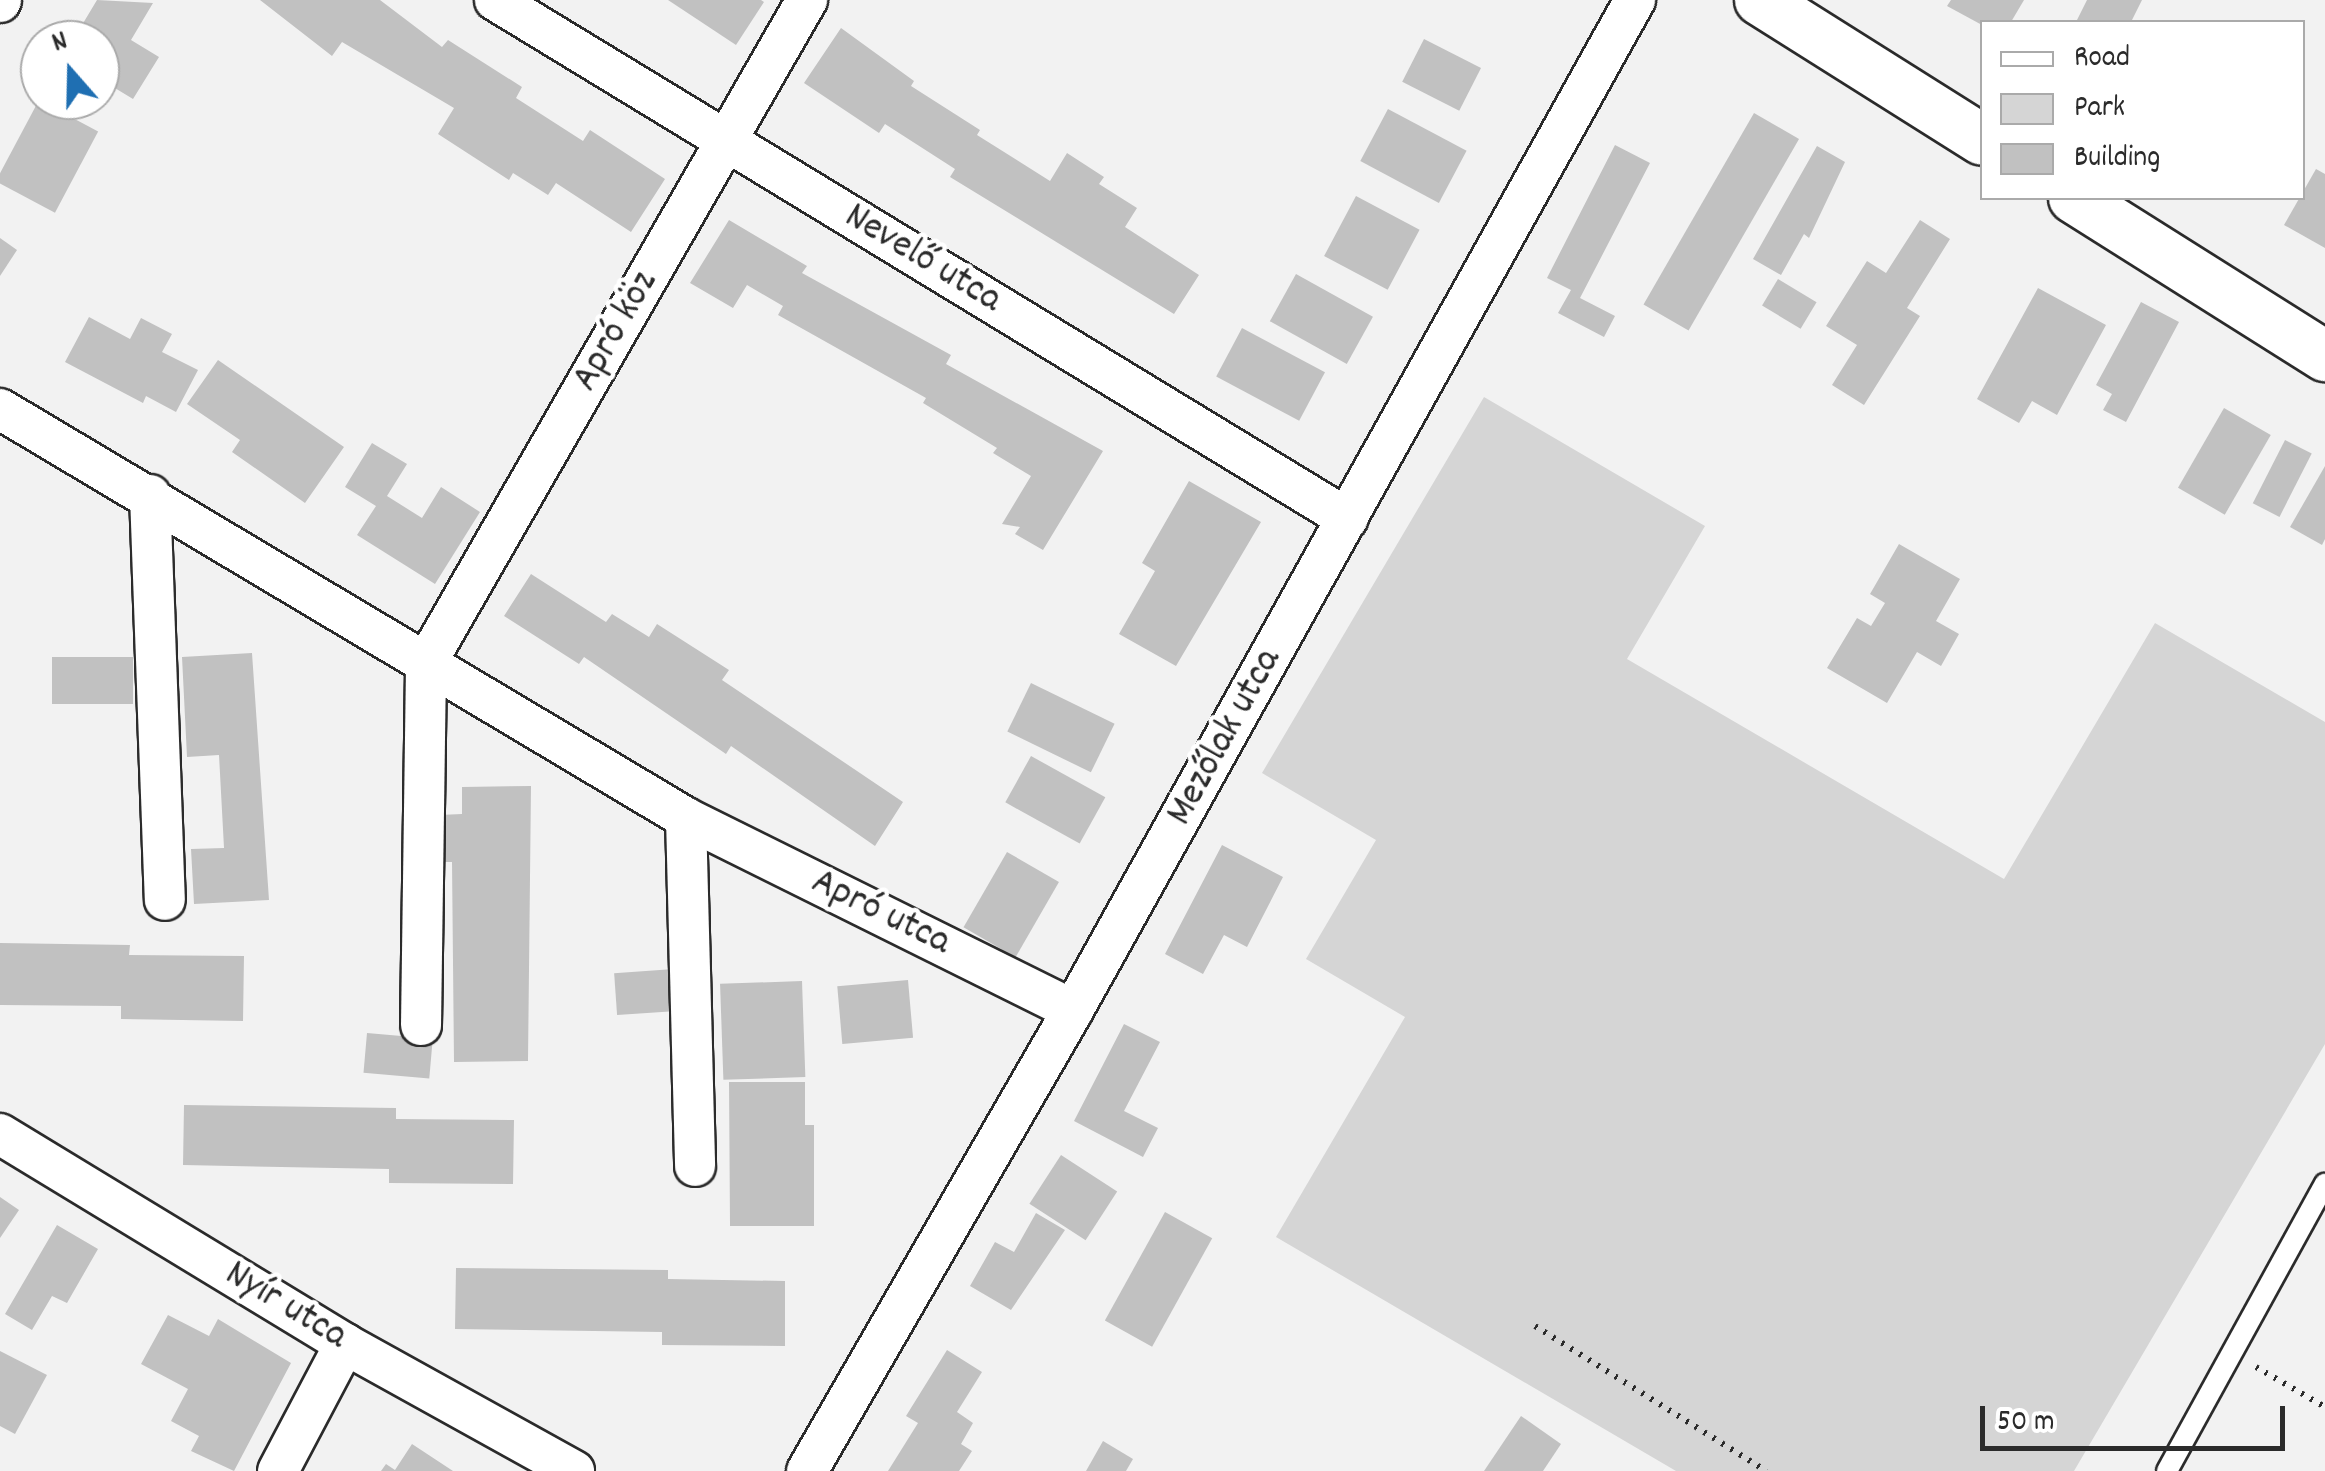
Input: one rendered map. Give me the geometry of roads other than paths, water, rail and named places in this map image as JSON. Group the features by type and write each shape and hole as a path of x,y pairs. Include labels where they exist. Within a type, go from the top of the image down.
{"street":[{"name":"Nevelő utca","path":"494,0 1348,519"},
{"name":"Apró köz","path":"426,663 807,0"},
{"name":"Mezőlak utca","path":"808,1471 1073,1010 1634,0"},
{"path":"1760,0 1980,139"},
{"path":"2077,200 2325,356"},
{"name":"Apró utca","path":"0,409 150,494 686,818 1073,1010"},
{"path":"150,494 165,900"},
{"path":"421,1025 426,663"},
{"path":"686,818 695,1166"},
{"name":"Nyír utca","path":"0,1134 345,1344 574,1471"},
{"path":"278,1471 345,1344"}],"lane":[{"path":"2168,1471 2325,1184"}]}
